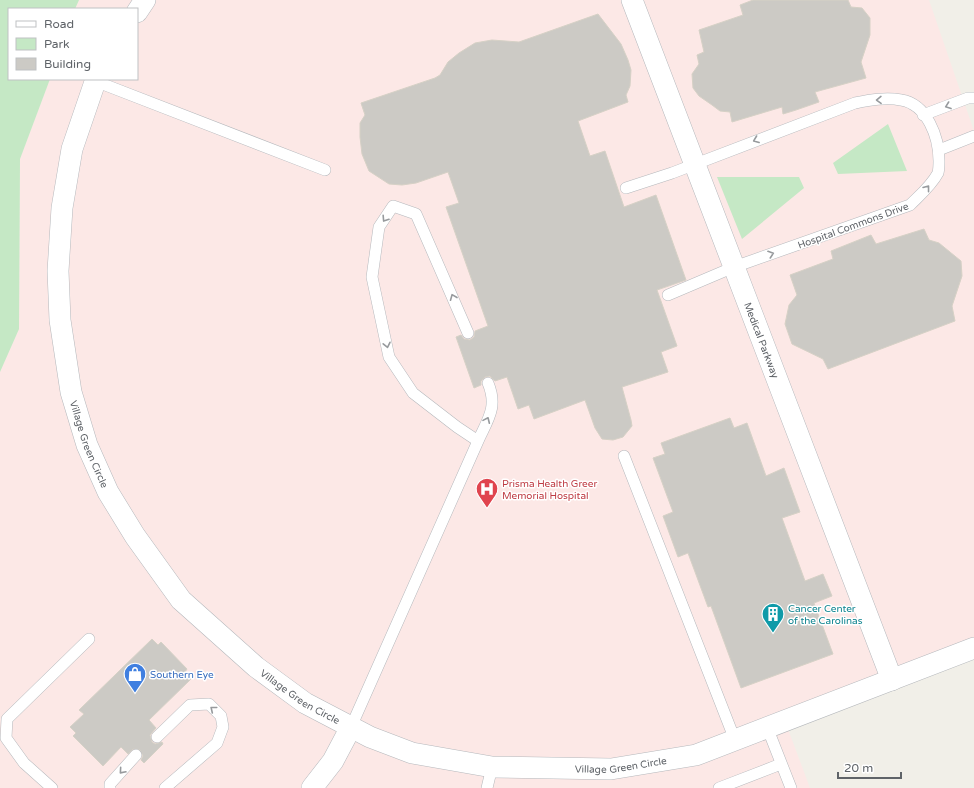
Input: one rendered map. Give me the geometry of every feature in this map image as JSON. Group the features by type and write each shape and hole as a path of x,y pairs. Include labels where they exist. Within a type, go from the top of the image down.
{"street":[{"path":"138,10 145,0"},
{"name":"Medical Parkway","path":"632,0 892,680"},
{"name":"Village Green Circle","path":"96,80 72,149 62,208 58,271 60,320 71,392 87,445 108,492 135,536 181,600 256,666 305,703 370,737 412,753 492,767 611,769 696,755 974,648"},
{"path":"312,788 332,761 351,728"}],"lane":[{"path":"96,80 325,170"},
{"path":"923,115 968,98 974,98"},
{"name":"Hospital Commons Drive","path":"626,188 695,164 855,103 876,99 902,100 918,108 930,124 939,150 939,171 926,190 910,205 734,267 668,294"},
{"path":"939,150 974,136"},
{"path":"468,333 416,214 393,206 379,227 372,277 389,356 413,393 457,427 478,441"},
{"path":"351,728 492,408 492,394 488,383"},
{"path":"624,456 735,740"},
{"path":"52,788 24,762 6,738 7,719 89,639"},
{"path":"157,737 190,705 209,704 221,716 223,728 217,742 165,788"},
{"path":"767,728 791,788"},
{"path":"110,788 110,784 136,755"},
{"path":"719,788 782,764"},
{"path":"486,788 492,767"}],"shaded area":[{"name":"Prisma Health Greer Memorial Hospital","path":"79,0 929,0 974,131 974,645 782,713 810,788 0,788 0,372 19,329 20,159 50,80 138,80 138,8 75,8"}],"green space":[{"path":"0,0 79,0 75,8 8,8 8,80 50,80 20,159 19,329 0,372"},
{"path":"888,124 907,171 838,174 833,163"},
{"path":"717,177 799,177 804,188 742,239"}],"building":[{"path":"753,0 848,0 851,7 862,8 870,18 870,35 861,62 866,78 815,92 819,102 796,110 783,114 782,107 732,122 730,112 720,111 699,96 693,88 692,74 699,64 697,55 704,52 699,30 743,15 740,5"},
{"path":"598,14 621,44 628,60 631,70 630,86 626,95 628,102 578,121 590,156 605,151 624,207 656,195 686,280 657,290 677,346 661,352 668,372 622,387 632,426 623,437 613,440 602,439 595,428 585,400 534,419 529,405 518,409 507,377 495,381 490,376 485,377 481,381 481,385 474,388 456,337 461,335 464,339 470,340 474,337 475,331 488,326 446,207 459,203 448,172 416,183 402,185 389,184 369,171 362,154 360,137 360,123 365,115 361,103 435,78 440,75 448,62 475,43 492,40 519,42"},
{"path":"924,229 929,240 939,243 961,261 962,276 952,306 955,321 828,369 823,359 792,344 785,324 789,305 797,295 790,275 833,259 831,251 871,235 876,244"},
{"path":"730,418 734,428 747,423 766,476 784,468 800,512 782,518 805,581 823,574 832,596 814,603 833,654 741,688 711,606 708,607 688,553 678,557 663,516 673,512 653,458 665,454 661,443"},
{"name":"Southern Eye","path":"152,639 158,645 161,642 187,669 185,672 191,679 149,720 156,728 150,735 152,742 155,744 162,742 163,744 144,763 141,760 143,756 140,750 133,749 128,754 121,747 103,766 73,736 76,733 70,727 84,714 79,710"}],"place":[{"name":"Prisma Health Greer Memorial Hospital","path":"487,508"},
{"name":"Cancer Center of the Carolinas","path":"773,634"},
{"name":"Southern Eye","path":"135,694"}]}
